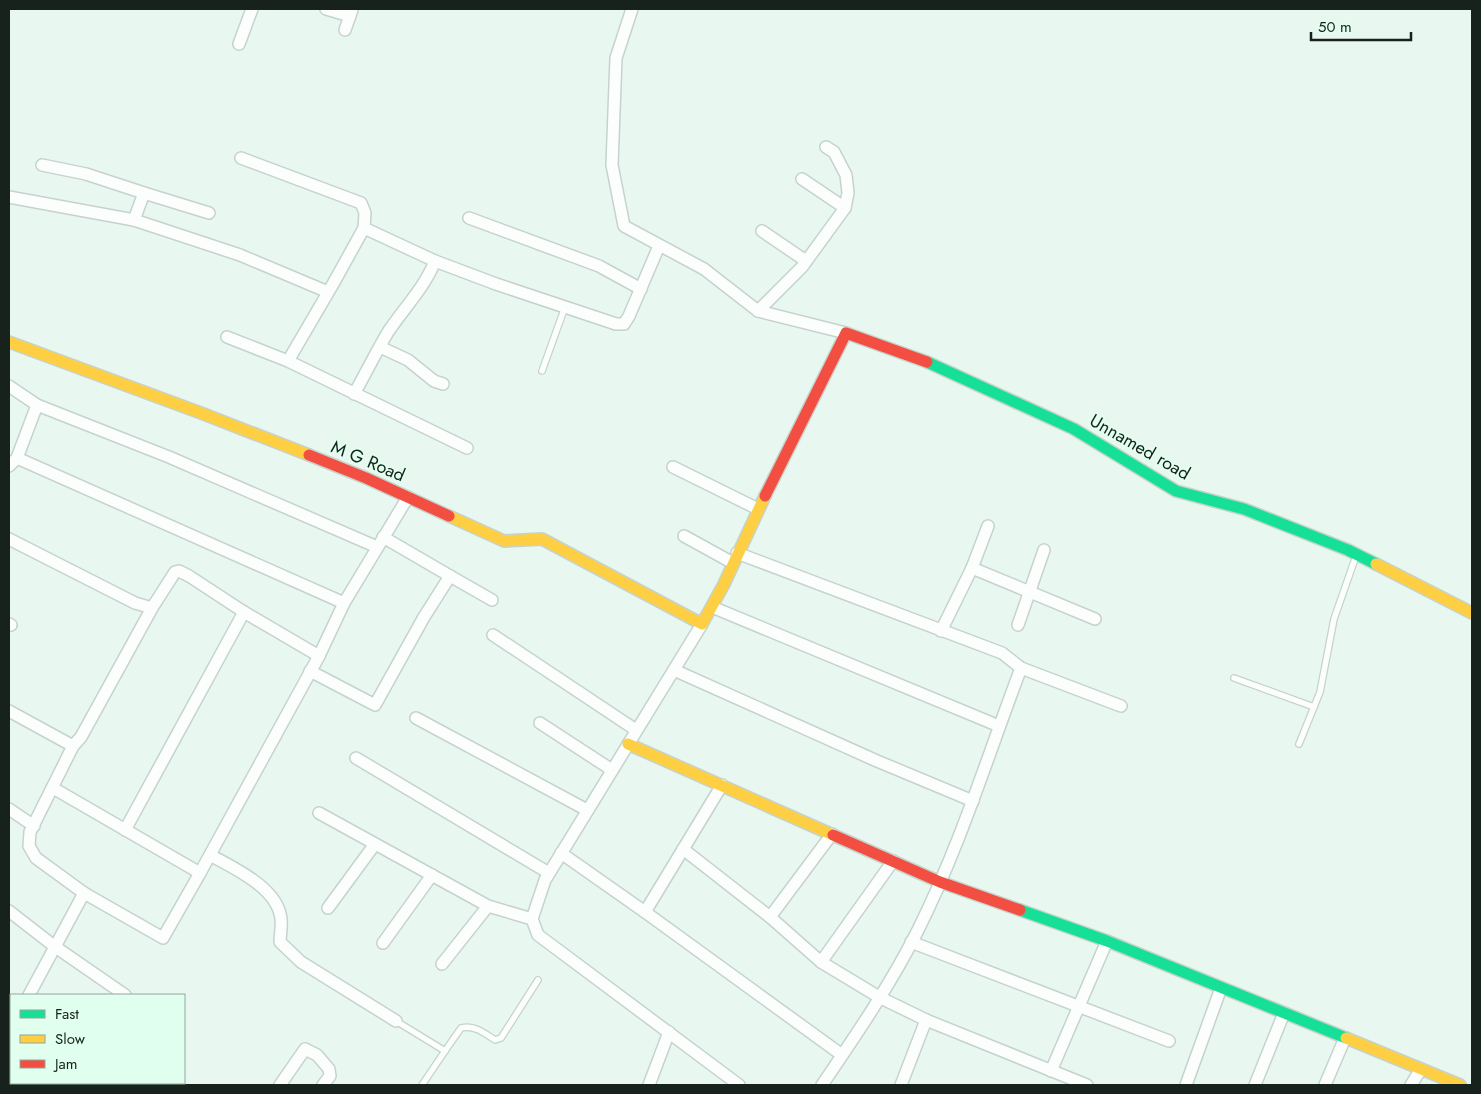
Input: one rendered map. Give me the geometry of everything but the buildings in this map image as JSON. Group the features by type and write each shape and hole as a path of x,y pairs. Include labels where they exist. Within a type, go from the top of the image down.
{"street":[{"path":"239,44 252,9"},
{"path":"326,9 351,12 345,30"},
{"path":"632,9 616,58 612,165 624,226 704,269 758,310 846,333 758,509 712,607 549,873 532,919 538,934 739,1085"},
{"path":"758,310 806,261 845,208 848,193 846,175 834,152 826,147"},
{"path":"241,158 361,203 365,213 364,228 288,361"},
{"path":"42,165 86,174 209,213"},
{"path":"802,178 845,208"},
{"path":"134,220 144,193"},
{"path":"9,197 134,220 240,256 328,292"},
{"path":"469,218 599,266 640,289"},
{"path":"364,228 435,260 496,284 610,323 624,324 659,246"},
{"path":"762,231 806,261"},
{"path":"354,394 406,305 428,276 435,260"},
{"name":"Unnamed road","path":"846,333 924,360 1074,429 1176,491 1244,509 1356,554 1472,612"},
{"path":"227,337 288,361 467,448"},
{"name":"M G Road","path":"9,342 201,413 366,478 504,541 542,539 702,624"},
{"path":"380,347 408,360 434,381 443,384"},
{"path":"9,386 37,405 380,542 450,576 492,600"},
{"path":"37,405 13,462 344,603"},
{"path":"673,467 758,509"},
{"path":"318,656 178,571 170,578 152,608 81,737 73,746 30,832 29,846 36,858 84,893 163,938 310,671 318,656 344,603 408,497"},
{"path":"941,632 972,568 988,526"},
{"path":"684,536 735,558 1002,653 1021,668 1121,706"},
{"path":"9,539 135,603 152,608"},
{"path":"1018,625 1044,550"},
{"path":"972,568 1096,619"},
{"path":"310,671 375,705 424,617 450,576"},
{"path":"712,607 999,726"},
{"path":"125,830 244,612"},
{"path":"493,635 636,730"},
{"path":"822,1085 911,942 940,882 973,801 1021,668"},
{"path":"674,670 877,761 973,801"},
{"path":"9,711 73,746"},
{"path":"416,718 587,810"},
{"path":"540,723 612,770"},
{"path":"628,744 940,882 1108,942 1460,1085"},
{"path":"356,758 549,873"},
{"path":"646,912 722,785"},
{"path":"53,788 200,873"},
{"path":"9,810 34,826"},
{"path":"319,813 488,906 532,919"},
{"path":"770,917 832,834"},
{"path":"328,908 375,844"},
{"path":"683,849 770,917 821,962 879,996 926,1020 1087,1085"},
{"path":"561,853 842,1054"},
{"path":"210,855 252,878 276,902 281,918 280,942 301,962 396,1021"},
{"path":"821,962 893,861"},
{"path":"383,943 432,875"},
{"path":"30,994 84,893"},
{"path":"442,964 488,906"},
{"path":"9,912 124,994"},
{"path":"911,942 1170,1041"},
{"path":"1051,1071 1108,942"},
{"path":"1186,1085 1220,988"},
{"path":"1256,1085 1284,1013"},
{"path":"904,1085 926,1020"},
{"path":"649,1085 669,1032"},
{"path":"1326,1085 1345,1038"},
{"path":"280,1085 305,1049 317,1055 330,1069 330,1076 323,1085"},
{"path":"1411,1085 1421,1069"}],"lane":[{"path":"542,372 565,307"},
{"path":"1299,744 1320,692 1334,619 1356,554"},
{"path":"1234,678 1314,707"},
{"path":"422,1085 461,1028 469,1026 495,1040 501,1038 538,980"},
{"path":"396,1021 445,1051"}],"traffic: fast":[{"path":"927,362 1074,429 1176,491 1244,509 1348,550 1376,564"},
{"path":"1020,910 1107,941 1346,1038"}],"traffic: slow":[{"path":"9,342 309,455"},
{"path":"449,516 504,541 542,539 702,624 724,584 765,496"},
{"path":"1376,564 1472,613"},
{"path":"628,744 833,835"},
{"path":"1346,1038 1460,1085"}],"traffic: jam":[{"path":"765,496 846,333 927,362"},
{"path":"309,455 366,478 449,516"},
{"path":"833,835 940,882 1020,910"}]}
